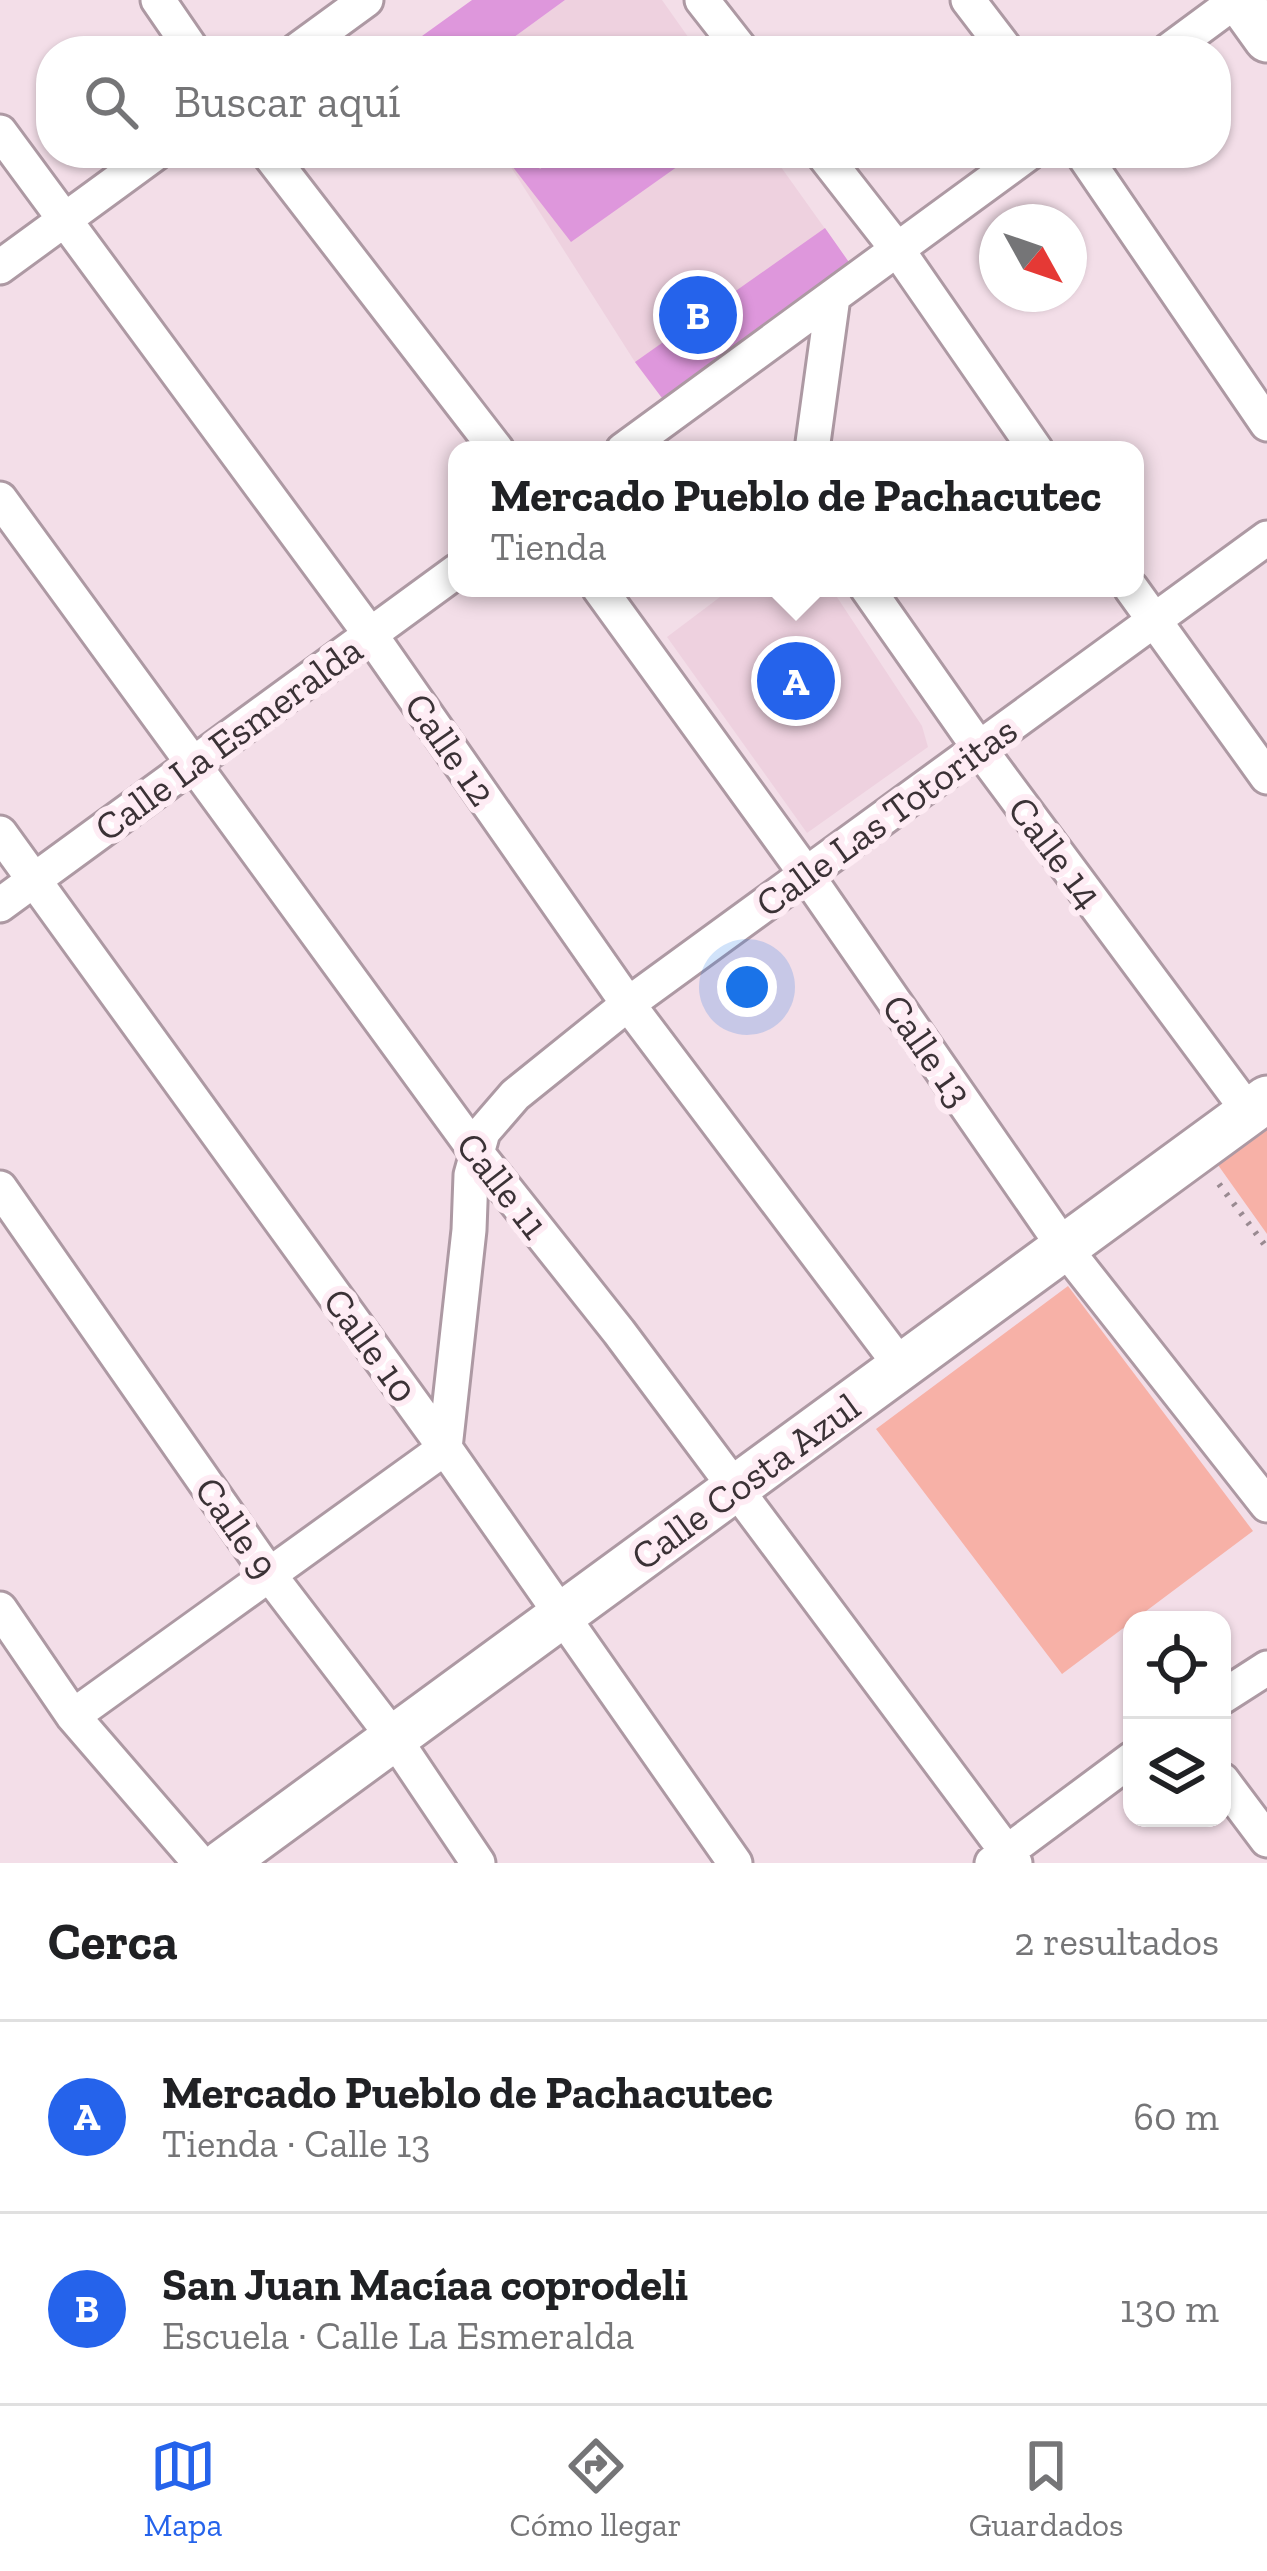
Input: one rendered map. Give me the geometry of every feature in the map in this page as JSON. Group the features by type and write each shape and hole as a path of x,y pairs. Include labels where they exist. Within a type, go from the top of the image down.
{"street":[{"path":"158,0 183,36"},
{"path":"317,36 366,0"},
{"path":"702,0 730,36"},
{"path":"968,0 996,36"},
{"path":"1189,36 1238,0 1267,39"},
{"name":"Calle 12","path":"0,132 370,634 628,1004 901,1366"},
{"path":"0,267 135,168"},
{"path":"280,168 490,441"},
{"path":"834,168 897,249 1030,441"},
{"path":"635,441 1008,168"},
{"path":"1092,168 1267,424"},
{"path":"813,441 833,297"},
{"name":"Calle 11","path":"0,499 477,1154 619,1332 1005,1859"},
{"name":"Calle Las Totoritas","path":"445,1448 469,1230 470,1175 484,1132 515,1095 628,1004 1267,538"},
{"name":"Calle La Esmeralda","path":"0,905 448,578"},
{"name":"Calle 13","path":"606,597 806,874 1064,1247 1267,1505"},
{"name":"Calle 14","path":"873,597 979,748 1258,1105"},
{"path":"1137,597 1267,777"},
{"name":"Calle 10","path":"0,833 445,1448 735,1863"},
{"name":"Calle Costa Azul","path":"223,1863 1258,1105"},
{"name":"Calle 9","path":"0,1188 272,1576 394,1738 478,1863"},
{"path":"73,1716 445,1448"},
{"path":"0,1609 73,1716 200,1863"},
{"path":"1231,1690 1267,1668"},
{"path":"1005,1859 1123,1766"},
{"path":"1231,1792 1267,1840"}],"path":[{"path":"1196,1152 1267,1248"}],"shaded area":[{"path":"565,0 662,0 687,36 516,36"},
{"path":"512,168 782,168 853,268 668,406"},
{"path":"720,597 837,597 922,726 928,747 807,833 667,637"},
{"path":"1267,1129 1267,1234 1218,1165"},
{"path":"1068,1286 1253,1531 1146,1611 1123,1611 1123,1628 1062,1674 876,1429"}],"building":[{"path":"472,0 565,0 516,36 422,36"},
{"path":"514,168 675,168 571,242"},
{"path":"825,228 853,268 668,406 635,362"}],"place":[{"name":"San Juan Macíaa coprodeli","path":"698,315"},
{"name":"Mercado Pueblo de Pachacutec","path":"796,681"}]}
